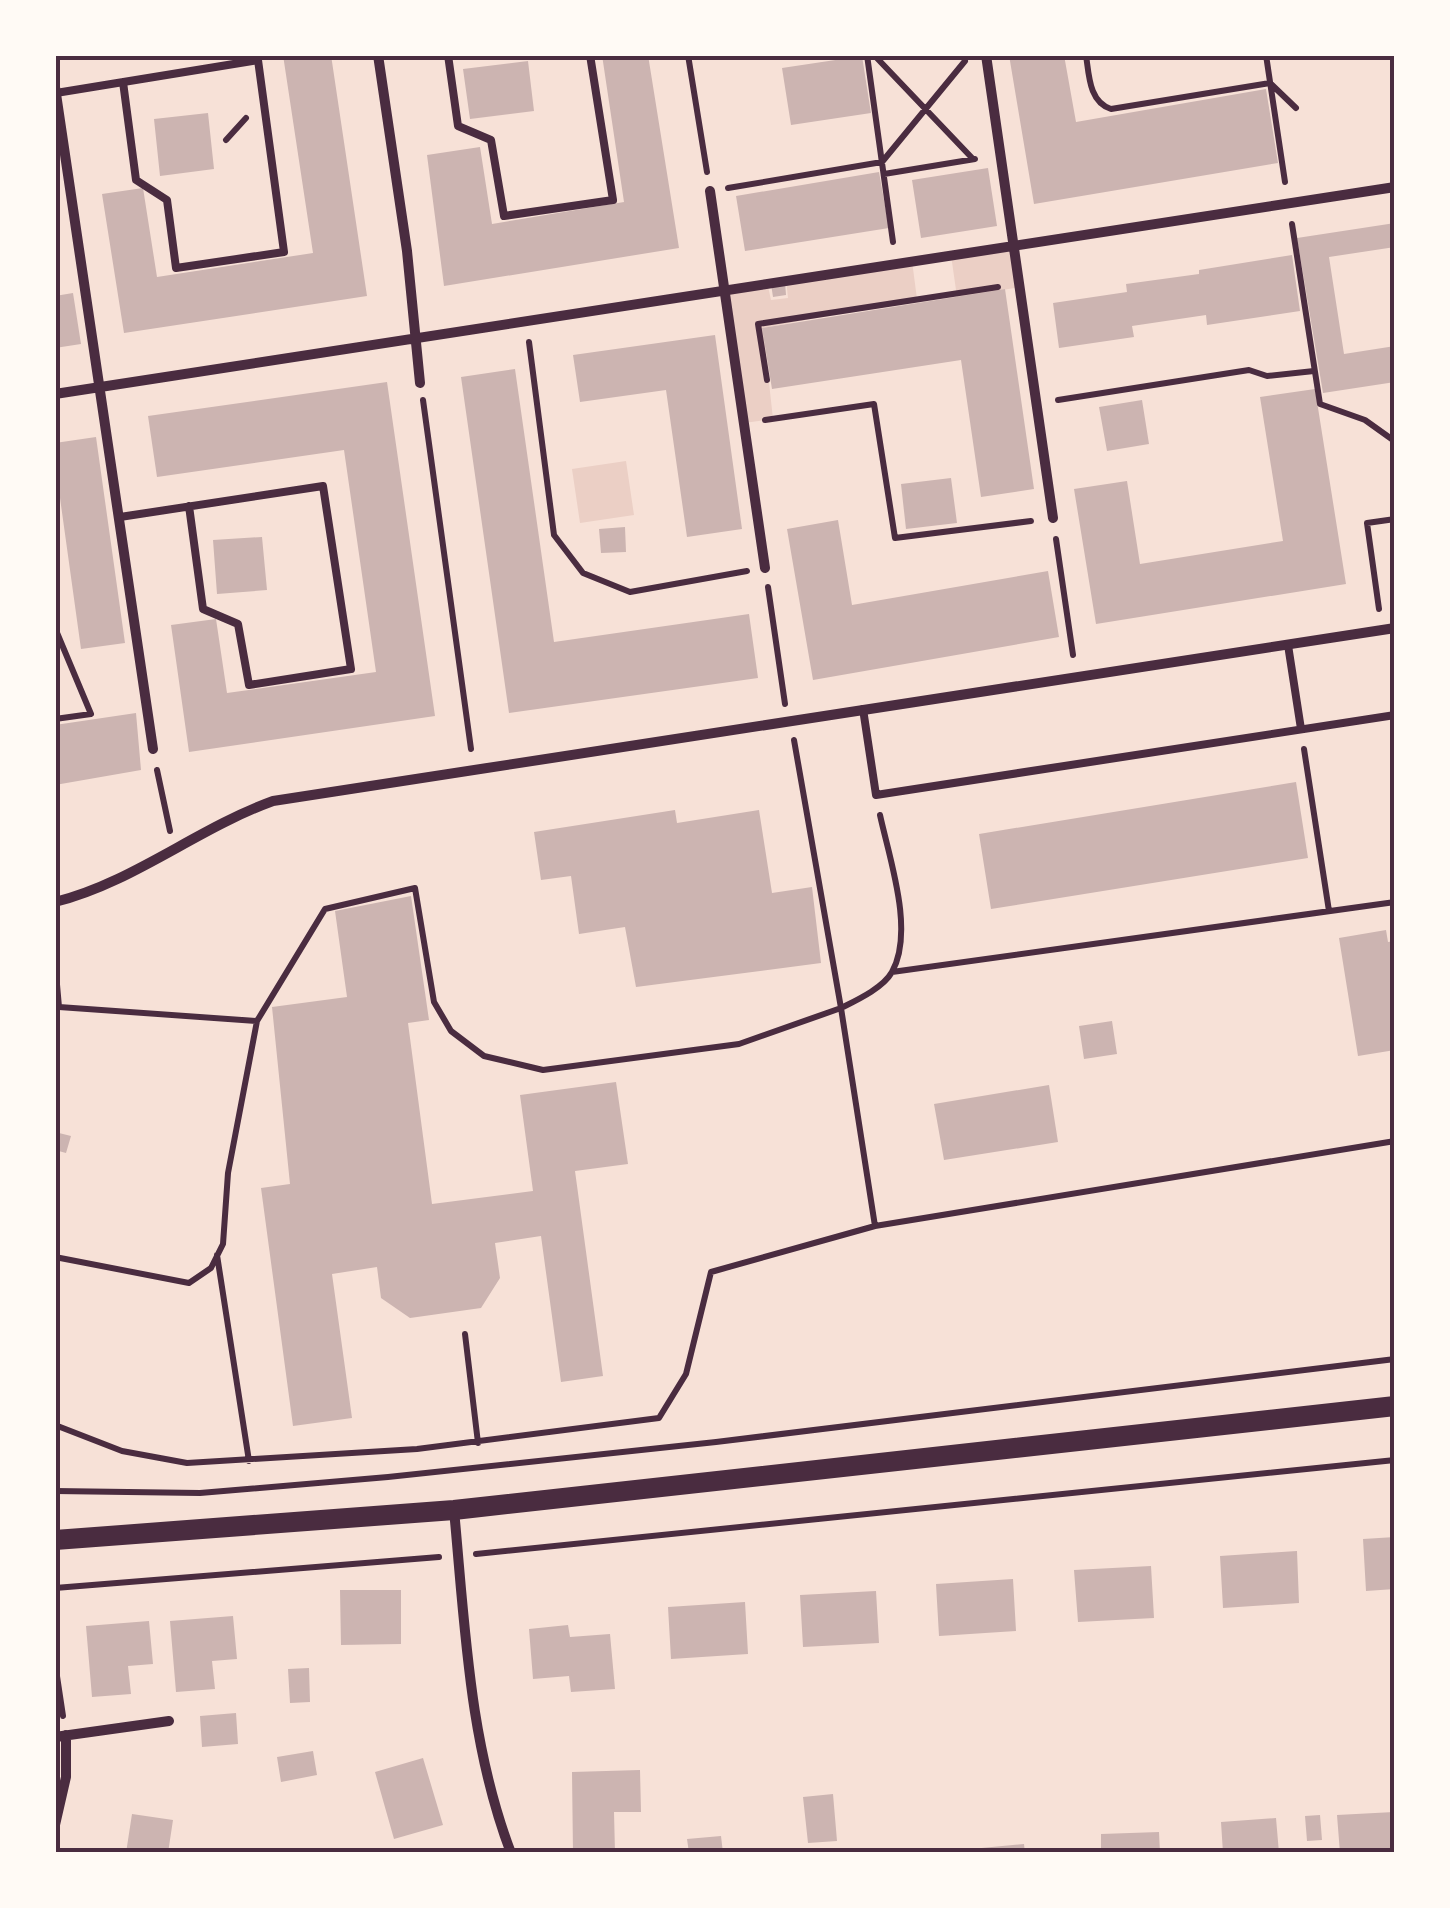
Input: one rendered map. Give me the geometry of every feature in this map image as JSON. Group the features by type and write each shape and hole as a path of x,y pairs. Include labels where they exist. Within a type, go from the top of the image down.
{"main road":[{"path":"55,1540 454,1510 1395,1406"}],"street":[{"path":"378,55 420,383"},
{"path":"986,55 1053,518"},
{"path":"56,90 153,749"},
{"path":"55,394 416,341 723,288 1395,188"},
{"path":"710,191 765,568"},
{"path":"55,902 115,884 229,817 273,802 1395,628"},
{"path":"454,1510 467,1661 482,1756 511,1853"},
{"path":"55,1825 66,1777 61,1736 169,1721"}],"lane":[{"path":"448,55 458,126 490,140 504,216 613,200 590,55"},
{"path":"56,90 258,60 284,252 176,268 168,200 136,180 123,82"},
{"path":"120,516 323,486 352,669 249,685 238,624 203,609 189,506"},
{"path":"1288,645 1301,729"},
{"path":"863,709 876,795 1395,715"}],"path":[{"path":"688,55 710,191 882,162 970,55"},
{"path":"870,55 973,159"},
{"path":"870,55 896,263"},
{"path":"1086,55 1094,95 1101,106 1111,109 1270,83"},
{"path":"1266,55 1320,404 1366,420 1393,440"},
{"path":"1270,83 1296,108"},
{"path":"884,174 1001,155"},
{"path":"944,276 946,294"},
{"path":"767,380 758,324 1004,286"},
{"path":"915,288 917,301"},
{"path":"527,322 554,535 583,572 630,592 765,568 875,1226"},
{"path":"1037,404 1249,370 1267,376 1314,371"},
{"path":"420,383 474,770"},
{"path":"744,423 874,404 895,538 1053,518 1076,679"},
{"path":"1382,630 1367,523 1395,519"},
{"path":"55,628 91,714 55,719"},
{"path":"1301,729 1329,911"},
{"path":"153,749 173,847"},
{"path":"876,795 901,909 892,972"},
{"path":"250,1461 218,1255 257,1020 325,909 415,888 434,1002 451,1031 484,1056 543,1070 739,1044 841,1008 868,994 892,972 1395,902"},
{"path":"55,962 59,1007 257,1020"},
{"path":"55,1425 138,1454 187,1463 478,1443 659,1418 686,1374 711,1272 875,1226 1395,1141"},
{"path":"55,1257 190,1283 211,1268 218,1255"},
{"path":"465,1334 478,1443"},
{"path":"55,1491 200,1493 388,1477 716,1442 1395,1359"},
{"path":"55,1588 458,1556 1395,1460"},
{"path":"55,1663 61,1736"}],"shaded area":[{"path":"1015,246 1021,287 957,297 951,255"},
{"path":"912,261 917,299 763,328 773,419 744,423 723,288 767,282 771,300 788,298 786,279"},
{"path":"626,461 634,515 580,523 572,469"}],"building":[{"path":"283,55 331,55 367,296 124,333 102,194 143,188 157,277 313,253"},
{"path":"602,55 648,55 679,248 444,286 427,155 480,147 492,224 624,202"},
{"path":"1009,55 1064,55 1076,122 1266,89 1278,163 1034,204"},
{"path":"862,56 871,113 791,125 782,68"},
{"path":"528,61 534,111 470,119 463,69"},
{"path":"208,113 214,169 160,176 154,119"},
{"path":"988,168 997,226 921,238 912,180"},
{"path":"879,172 889,228 745,251 736,196"},
{"path":"1395,223 1395,247 1329,257 1344,354 1395,346 1395,382 1323,393 1297,238"},
{"path":"1292,255 1300,311 1207,325 1206,315 1132,326 1134,337 1059,348 1053,303 1127,292 1126,284"},
{"path":"785,282 786,295 773,297 771,284"},
{"path":"1005,289 1034,489 981,497 961,360 772,389 762,328"},
{"path":"73,293 81,344 55,348 55,296"},
{"path":"715,335 742,529 687,537 666,390 580,402 573,355"},
{"path":"515,369 554,642 749,614 758,678 509,713 461,377"},
{"path":"387,382 435,716 189,752 171,625 216,619 227,693 376,672 344,450 157,477 148,416"},
{"path":"1315,389 1346,584 1096,624 1074,489 1127,481 1140,564 1283,541 1260,397"},
{"path":"1142,400 1149,444 1107,451 1099,407"},
{"path":"96,437 125,643 81,649 60,498 55,498 55,443"},
{"path":"951,478 957,523 906,529 901,484"},
{"path":"838,520 852,605 1048,571 1059,637 813,680 787,529"},
{"path":"625,527 626,552 601,553 599,529"},
{"path":"262,537 267,590 217,594 213,540"},
{"path":"136,713 141,770 55,785 55,725"},
{"path":"1296,782 1308,858 991,909 979,834"},
{"path":"675,810 677,823 759,810 772,893 812,887 821,963 636,987 625,927 579,934 571,876 541,880 534,832"},
{"path":"411,896 429,1020 408,1023 432,1204 533,1191 520,1095 616,1082 628,1164 575,1171 603,1376 561,1382 541,1236 495,1243 500,1278 481,1308 410,1318 381,1298 377,1267 332,1274 352,1418 293,1426 261,1188 290,1184 272,1007 347,997 335,911"},
{"path":"1386,930 1388,942 1395,941 1395,1050 1358,1056 1339,938"},
{"path":"1112,1021 1117,1054 1084,1059 1079,1026"},
{"path":"1049,1085 1058,1142 944,1160 934,1104"},
{"path":"55,1132 71,1136 66,1153 55,1150"},
{"path":"1395,1537 1395,1589 1366,1591 1363,1539"},
{"path":"1297,1551 1299,1603 1223,1608 1220,1556"},
{"path":"1151,1566 1154,1618 1078,1622 1074,1570"},
{"path":"1013,1579 1016,1631 939,1636 936,1584"},
{"path":"340,1590 401,1590 401,1644 341,1645"},
{"path":"876,1591 879,1643 803,1647 800,1595"},
{"path":"745,1602 748,1654 671,1659 668,1607"},
{"path":"233,1616 237,1659 212,1661 215,1689 176,1692 170,1621"},
{"path":"149,1621 153,1664 128,1666 131,1694 92,1697 86,1626"},
{"path":"568,1625 570,1637 610,1634 615,1689 571,1692 569,1676 533,1679 529,1629"},
{"path":"309,1668 310,1702 290,1703 288,1669"},
{"path":"236,1713 238,1744 202,1747 200,1716"},
{"path":"313,1751 317,1775 281,1782 277,1757"},
{"path":"423,1758 443,1825 394,1839 375,1772"},
{"path":"640,1770 641,1812 614,1812 615,1853 573,1853 572,1772"},
{"path":"833,1794 837,1841 808,1843 803,1797"},
{"path":"1394,1812 1395,1853 1340,1853 1337,1815"},
{"path":"132,1814 173,1820 168,1853 126,1853"},
{"path":"1320,1815 1322,1840 1307,1841 1305,1816"},
{"path":"1276,1818 1279,1853 1223,1853 1221,1822"},
{"path":"1159,1832 1160,1853 1101,1853 1101,1834"},
{"path":"721,1836 723,1853 689,1853 687,1839"},
{"path":"1024,1844 1025,1853 971,1853 971,1849"}]}
